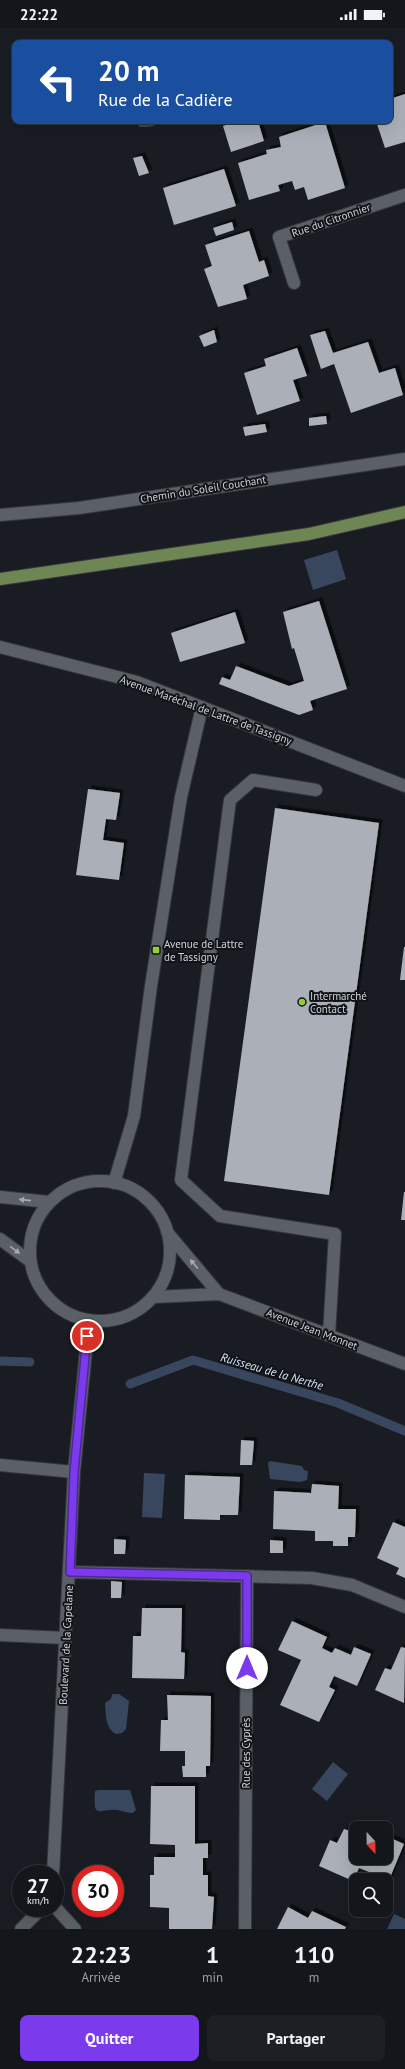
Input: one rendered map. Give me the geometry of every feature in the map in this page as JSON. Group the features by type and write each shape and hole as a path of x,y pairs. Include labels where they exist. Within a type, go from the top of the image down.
{"main road":[{"path":"0,579 309,534 405,512"}],"street":[{"name":"Rue du Citronnier","path":"294,283 279,238 405,195"},
{"name":"Chemin du Soleil Couchant","path":"0,515 79,508 405,459"},
{"name":"Avenue Maréchal de Lattre de Tassigny","path":"2,648 137,682 405,786"},
{"path":"114,1183 134,1116 151,986 180,804 202,707"},
{"path":"316,790 253,780 230,800 181,1180 220,1216 334,1234 329,1335"},
{"path":"90,1182 114,1183 132,1189 147,1200 159,1214 167,1232 170,1254 165,1277 153,1297 134,1312 112,1320 89,1320 68,1314 49,1300 36,1282 30,1261 30,1240 37,1220 49,1202 68,1188 90,1182"},
{"path":"0,1197 49,1202"},
{"name":"Avenue Jean Monnet","path":"167,1232 219,1294"},
{"path":"0,1239 30,1261"},
{"name":"Avenue Jean Monnet","path":"153,1297 219,1294 405,1364"},
{"name":"Boulevard de la Capelane","path":"53,1865 65,1638 70,1572 74,1472 89,1320"},
{"path":"0,1465 74,1472"},
{"path":"70,1572 247,1576 334,1581 352,1585 405,1607"},
{"name":"Rue des Cyprès","path":"245,1929 247,1576"},
{"path":"0,1635 65,1638"},
{"path":"21,1929 33,1917"},
{"path":"64,1917 75,1929"}],"water":[{"path":"138,124 157,124 146,127 139,127"},
{"path":"337,550 346,579 313,590 304,560"},
{"path":"270,1461 302,1466 304,1470 308,1471 307,1480 300,1482 270,1479 268,1463"},
{"path":"144,1473 165,1474 162,1518 142,1517"},
{"path":"112,1694 119,1694 129,1701 126,1729 122,1733 116,1734 112,1731 108,1724 105,1703 111,1699"},
{"path":"333,1762 348,1774 327,1801 312,1789"},
{"path":"130,1790 136,1810 133,1813 118,1810 96,1810 95,1791"},
{"path":"394,1914 405,1919 405,1929 387,1929"}],"building":[{"path":"405,94 405,142 385,148 377,124 393,124 393,98"},
{"path":"229,124 259,124 264,141 231,152 223,126"},
{"path":"319,124 326,124 345,188 308,200 304,187 295,190 292,181 278,185 280,191 249,200 238,163 267,154 266,150 281,147 279,137"},
{"path":"142,156 149,173 139,176 133,158"},
{"path":"224,169 236,206 174,225 163,188"},
{"path":"232,222 234,230 216,236 213,228"},
{"path":"249,231 259,262 264,260 269,276 243,285 247,299 218,307 204,269 212,266 205,245"},
{"path":"214,330 217,342 204,347 199,336"},
{"path":"325,331 333,353 368,342 379,373 395,368 403,395 351,413 334,364 321,369 310,335"},
{"path":"297,348 307,376 293,380 300,401 257,415 244,373 266,366 264,359"},
{"path":"326,416 327,424 309,426 309,418"},
{"path":"265,424 267,432 245,436 243,427"},
{"path":"319,601 347,689 310,701 313,710 299,715 219,684 222,677 230,680 236,666 289,686 304,681 294,648 292,649 283,612"},
{"path":"235,612 245,643 180,662 171,633"},
{"path":"88,789 120,793 116,820 106,819 103,840 124,843 119,880 76,875"},
{"name":"Intermarché Contact","path":"275,808 379,823 329,1195 224,1181"},
{"path":"404,947 405,980 400,980"},
{"path":"404,1192 405,1220 401,1220"},
{"path":"241,1440 254,1441 252,1465 240,1465"},
{"path":"185,1475 240,1477 238,1515 220,1515 220,1520 184,1519"},
{"path":"312,1484 339,1486 338,1509 356,1509 355,1537 348,1537 348,1546 333,1546 333,1541 315,1541 315,1531 273,1529 274,1491 311,1493"},
{"path":"393,1522 405,1527 405,1578 396,1574 399,1568 377,1558"},
{"path":"114,1539 126,1540 125,1554 114,1554"},
{"path":"270,1540 283,1541 283,1553 270,1553"},
{"path":"111,1581 122,1582 121,1598 111,1598"},
{"path":"142,1608 182,1608 181,1652 185,1653 184,1679 132,1678 133,1636 141,1636"},
{"path":"292,1621 327,1637 322,1648 332,1653 335,1648 351,1655 354,1647 371,1654 357,1686 334,1676 329,1687 335,1690 319,1722 280,1705 301,1660 278,1650"},
{"path":"401,1647 405,1648 404,1703 375,1690 385,1668 391,1670"},
{"path":"167,1695 211,1696 210,1766 206,1766 206,1777 183,1777 182,1766 185,1766 185,1751 160,1751 161,1720 168,1720"},
{"path":"151,1786 195,1786 195,1844 208,1843 208,1858 203,1858 203,1875 208,1875 208,1896 214,1897 212,1929 169,1929 169,1908 150,1907 150,1875 154,1875 154,1857 175,1857 175,1845 150,1844"},
{"path":"344,1829 349,1831 349,1865 393,1865 393,1839 404,1844 392,1873 372,1873 359,1868 357,1873 349,1873 349,1879 319,1866 330,1840 337,1843"},
{"path":"288,1907 308,1918 312,1911 346,1927 345,1929 277,1929"}],"waterway":[{"name":"Ruisseau de la Nerthe","path":"130,1384 193,1360 338,1403 405,1431"},
{"name":"Ruisseau de la Nerthe","path":"0,1361 30,1362"}],"place":[{"name":"Avenue de Lattre de Tassigny","path":"156,950"},
{"name":"Intermarché Contact","path":"302,1002"}],"route":[{"path":"87,1336 74,1472 70,1572 247,1576 247,1668"}]}
